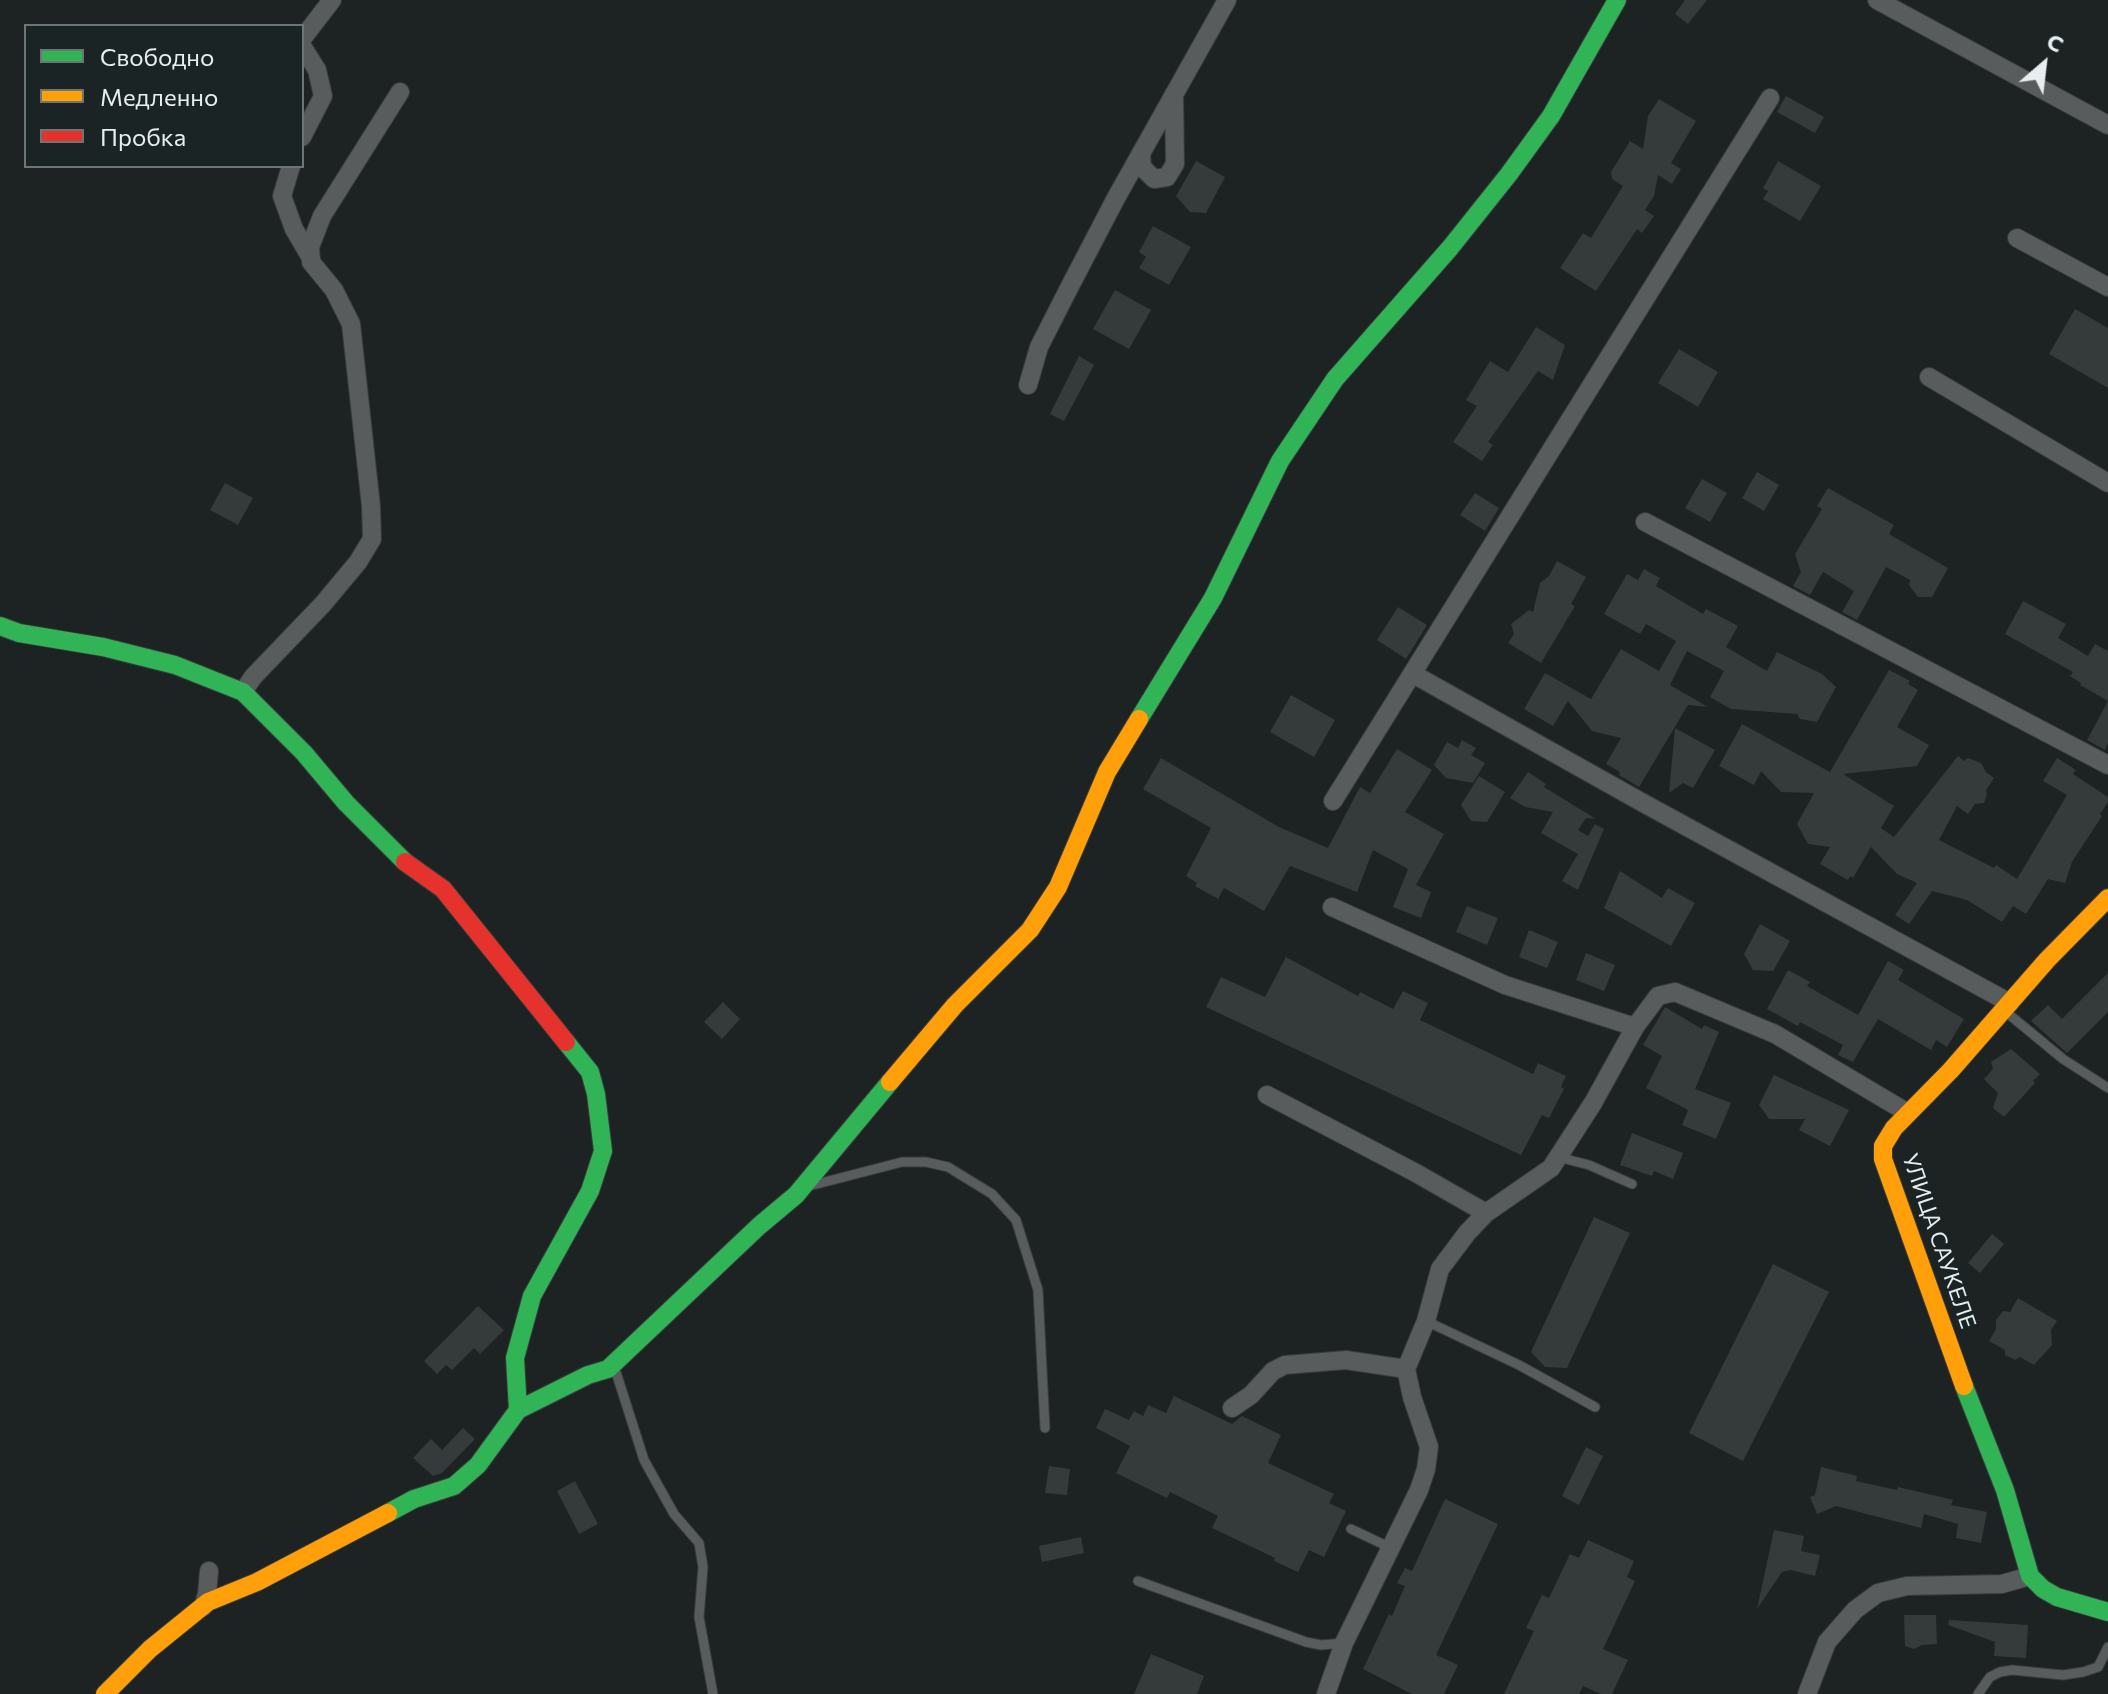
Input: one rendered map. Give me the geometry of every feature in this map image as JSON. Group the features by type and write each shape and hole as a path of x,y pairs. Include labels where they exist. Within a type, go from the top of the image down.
{"street":[{"path":"304,36 332,0"},
{"path":"1028,385 1039,347 1174,92 1227,0"},
{"path":"105,1694 123,1673 203,1607 414,1499 454,1486 478,1465 518,1410 588,1375 608,1369 802,1188 955,1005 1030,930 1058,887 1107,772 1213,598 1280,461 1335,379 1450,248 1518,162 1551,116 1617,0"},
{"path":"1877,0 2108,125"},
{"path":"304,49 317,70 323,96 304,133"},
{"path":"243,692 253,677 323,604 358,562 372,539 351,324 334,290 311,262 310,247 322,216 400,92"},
{"path":"1141,153 1142,167 1154,179 1167,177 1175,164 1174,92"},
{"path":"1333,801 1770,98"},
{"path":"290,168 282,196 294,229 311,258"},
{"path":"2017,238 2108,287"},
{"path":"1929,377 2108,483"},
{"path":"1645,522 2108,765"},
{"path":"0,626 19,633 103,647 175,665 243,692 401,859 443,889 590,1072 603,1151 590,1191 532,1296 515,1358 518,1410"},
{"path":"1413,674 2006,1007"},
{"name":"УЛИЦА САУКЕЛЕ","path":"2030,1576 2005,1490 1981,1433 1883,1159 1883,1146 1894,1128 2047,960 2108,898"},
{"path":"1332,907 1505,985 1635,1027"},
{"path":"1326,1694 1344,1643 1419,1490 1429,1447 1406,1369 1426,1321 1440,1269 1486,1213 1551,1168 1593,1103 1635,1027 1658,996 1675,992 1775,1034 1908,1113"},
{"path":"1267,1095 1486,1213"},
{"path":"1232,1408 1251,1395 1273,1371 1285,1365 1346,1360 1406,1369"},
{"path":"203,1607 209,1571"},
{"path":"1807,1694 1827,1642 1855,1610 1878,1593 1907,1586 2002,1584 2030,1576 2057,1597 2108,1612"}],"lane":[{"path":"2006,1007 2063,1059 2108,1088"},
{"path":"1558,1157 1589,1165 1632,1184"},
{"path":"802,1188 902,1162 926,1162 948,1167 992,1194 1016,1220 1038,1290 1045,1428"},
{"path":"1426,1321 1519,1365 1595,1407"},
{"path":"619,1357 616,1375 644,1460 674,1514 699,1543 703,1567 699,1617 713,1694"},
{"path":"1351,1529 1391,1548"},
{"path":"1138,1581 1306,1642 1321,1645 1344,1643"},
{"path":"1978,1694 1990,1677 2000,1672 2012,1670 2063,1675 2098,1667 2108,1647"}],"building":[{"path":"1685,0 1707,0 1688,24 1675,14"},
{"path":"1786,96 1824,117 1815,133 1777,112"},
{"path":"1659,99 1696,121 1671,163 1681,169 1672,184 1658,175 1654,196 1645,210 1654,216 1642,233 1637,229 1596,291 1560,268 1583,233 1591,238 1623,186 1612,179 1611,172 1630,141 1643,149 1648,116"},
{"path":"1196,161 1225,177 1206,213 1190,212 1176,196"},
{"path":"1778,161 1821,186 1800,221 1763,199 1768,191 1763,188"},
{"path":"1153,226 1191,247 1169,285 1139,268 1146,257 1139,252"},
{"path":"1115,290 1151,310 1129,349 1093,329"},
{"path":"2075,309 2108,328 2108,388 2049,354"},
{"path":"1536,327 1565,345 1553,380 1538,371 1488,442 1493,445 1482,461 1453,442 1477,406 1466,400 1490,361 1508,372"},
{"path":"1679,349 1718,372 1698,407 1658,383"},
{"path":"1079,356 1094,365 1064,421 1050,414"},
{"path":"1757,472 1779,485 1764,511 1742,498"},
{"path":"1702,479 1727,493 1710,522 1685,508"},
{"path":"225,483 253,498 238,525 210,510"},
{"path":"1828,488 1894,525 1889,534 1948,568 1932,597 1918,597 1909,585 1910,580 1886,567 1857,620 1842,612 1854,591 1823,572 1810,595 1793,586 1801,572 1795,554 1822,509 1817,506"},
{"path":"1475,493 1499,508 1485,531 1460,515"},
{"path":"1557,561 1586,577 1571,604 1575,606 1541,663 1508,643 1514,634 1511,624 1529,610 1533,612 1540,583 1549,576"},
{"path":"1644,569 1660,578 1656,586 1703,614 1706,609 1738,626 1726,647 1767,671 1777,652 1822,674 1836,687 1817,722 1800,719 1797,714 1731,709 1710,697 1724,671 1687,651 1670,685 1708,707 1688,705 1639,787 1606,764 1621,738 1592,731 1568,701 1553,726 1524,709 1545,673 1591,699 1621,649 1659,671 1676,641 1646,624 1640,634 1604,614 1627,574 1638,580"},
{"path":"2023,601 2066,624 2058,638 2088,656 2095,644 2108,651 2108,701 2080,685 2070,676 2073,672 2005,634"},
{"path":"1398,607 1427,625 1406,659 1377,640"},
{"path":"1889,670 1910,681 1908,684 1918,690 1897,727 1929,745 1917,766 1843,774 1894,806 1881,828 1894,837 1958,756 1964,761 1968,758 1981,763 1994,778 1986,790 1984,803 1975,804 1968,814 1957,806 1939,840 1994,868 1996,865 2017,879 2067,795 2043,781 2057,758 2076,770 2073,774 2108,797 2100,814 2102,816 2072,862 2065,883 2048,879 2026,914 2013,906 2002,922 1967,900 1932,891 1909,924 1895,915 1917,883 1897,874 1871,847 1853,878 1850,876 1848,880 1820,864 1830,847 1808,844 1797,824 1814,793 1781,792 1761,771 1754,785 1719,766 1742,724 1830,772"},
{"path":"1291,695 1335,720 1314,757 1270,732"},
{"path":"2108,701 2108,743 2105,750 2087,740"},
{"path":"1675,728 1715,750 1693,788 1683,783 1669,793"},
{"path":"1462,740 1476,748 1471,755 1485,763 1473,783 1446,778 1434,765 1447,742 1458,748"},
{"path":"1397,749 1432,770 1405,812 1444,834 1416,885 1431,892 1421,918 1393,907 1408,869 1373,850 1357,892 1290,866 1264,911 1224,888 1218,899 1195,886 1197,883 1186,876 1211,828 1143,789 1161,758 1279,827 1328,848 1360,787 1370,793"},
{"path":"1528,772 1546,784 1544,787 1596,819 1586,818 1578,830 1588,836 1595,824 1604,829 1578,890 1562,881 1578,854 1541,833 1553,812 1525,807 1510,798"},
{"path":"1479,776 1505,792 1487,822 1471,821 1461,805"},
{"path":"1620,871 1662,898 1668,888 1695,903 1671,946 1604,908"},
{"path":"1467,906 1498,918 1487,945 1456,932"},
{"path":"1760,924 1790,941 1773,971 1753,970 1744,954"},
{"path":"1529,930 1558,942 1547,968 1519,957"},
{"path":"1586,953 1615,965 1604,991 1576,980"},
{"path":"1286,957 1358,996 1360,992 1393,1009 1403,991 1428,1003 1420,1020 1533,1074 1538,1063 1566,1076 1561,1087 1564,1089 1549,1118 1542,1115 1521,1155 1206,1007 1221,977 1265,997"},
{"path":"1888,961 1904,970 1898,980 1964,1019 1947,1047 1936,1040 1931,1050 1878,1019 1853,1062 1838,1055 1843,1045 1767,1009 1788,970 1810,982 1807,986 1858,1015"},
{"path":"2108,973 2108,1012 2067,1053 2031,1021 2048,1005 2062,1019"},
{"path":"723,1002 740,1019 722,1039 704,1022"},
{"path":"1665,1007 1702,1029 1704,1025 1719,1032 1695,1089 1731,1103 1716,1139 1682,1125 1688,1110 1646,1088 1662,1056 1643,1045"},
{"path":"2011,1049 2040,1074 2004,1117 1993,1108 1998,1093 1984,1079 1993,1069 1991,1062"},
{"path":"1774,1075 1849,1110 1830,1146 1799,1130 1805,1119 1769,1119 1759,1105"},
{"path":"1632,1133 1683,1153 1673,1179 1654,1171 1652,1176 1620,1165"},
{"path":"1594,1217 1630,1233 1567,1368 1545,1367 1531,1352"},
{"path":"1992,1234 2004,1244 1980,1273 1968,1263"},
{"path":"1773,1264 1829,1292 1743,1461 1689,1433"},
{"path":"2018,1298 2057,1321 2051,1330 2052,1345 2034,1365 2020,1357 2015,1360 2005,1355 2005,1350 1989,1341 1996,1329 1996,1320 2003,1311 2010,1312"},
{"path":"478,1306 504,1330 480,1354 474,1348 452,1370 446,1365 437,1374 424,1361"},
{"path":"1174,1396 1232,1424 1242,1416 1281,1435 1268,1463 1334,1494 1329,1503 1346,1511 1324,1557 1309,1550 1298,1572 1212,1528 1218,1516 1170,1492 1167,1498 1116,1473 1130,1446 1096,1428 1105,1409 1129,1420 1134,1411 1143,1416 1148,1405 1166,1413"},
{"path":"463,1428 475,1439 442,1473 433,1476 413,1458 431,1439 442,1450"},
{"path":"1586,1447 1603,1456 1579,1505 1562,1496"},
{"path":"1049,1466 1070,1469 1067,1495 1045,1493"},
{"path":"1821,1467 1857,1476 1856,1481 1937,1496 1953,1500 1951,1505 1987,1512 1981,1543 1956,1538 1958,1524 1924,1514 1921,1528 1836,1506 1817,1514 1810,1497 1815,1495"},
{"path":"575,1481 598,1524 579,1534 557,1491"},
{"path":"1445,1499 1498,1524 1436,1655 1458,1665 1444,1694 1412,1694 1363,1669 1405,1586 1397,1583 1405,1568 1412,1571"},
{"path":"1774,1530 1804,1536 1801,1551 1820,1555 1815,1576 1791,1570 1782,1572 1757,1609"},
{"path":"1081,1537 1084,1553 1042,1562 1039,1546"},
{"path":"1588,1540 1634,1561 1627,1577 1635,1581 1603,1649 1628,1660 1612,1694 1601,1694 1583,1686 1579,1694 1504,1694 1534,1631 1526,1628 1542,1595 1549,1598 1570,1554 1579,1558"},
{"path":"1904,1615 1936,1615 1937,1644 1914,1649 1905,1646"},
{"path":"1949,1620 2028,1625 2026,1658 1994,1656 1995,1642 1948,1625"},
{"path":"1151,1654 1204,1676 1197,1694 1134,1694"}],"traffic: fast":[{"path":"1139,719 1213,598 1280,461 1335,379 1450,248 1509,174 1551,116 1617,0"},
{"path":"0,626 19,633 103,647 175,665 243,692 405,862"},
{"path":"518,1410 515,1358 532,1296 590,1191 603,1151 590,1072 566,1042"},
{"path":"388,1513 414,1499 454,1486 478,1465 518,1410 588,1375 608,1369 796,1195 890,1082"},
{"path":"1964,1386 2005,1490 2030,1576 2057,1597 2108,1612"}],"traffic: slow":[{"path":"890,1082 955,1005 1030,930 1058,887 1107,772 1139,719"},
{"path":"1964,1386 1883,1159 1883,1146 1894,1128 1951,1070 2047,960 2108,898"},
{"path":"105,1694 150,1649 208,1602 257,1582 388,1513"}],"traffic: jam":[{"path":"405,862 443,889 566,1042"}]}
